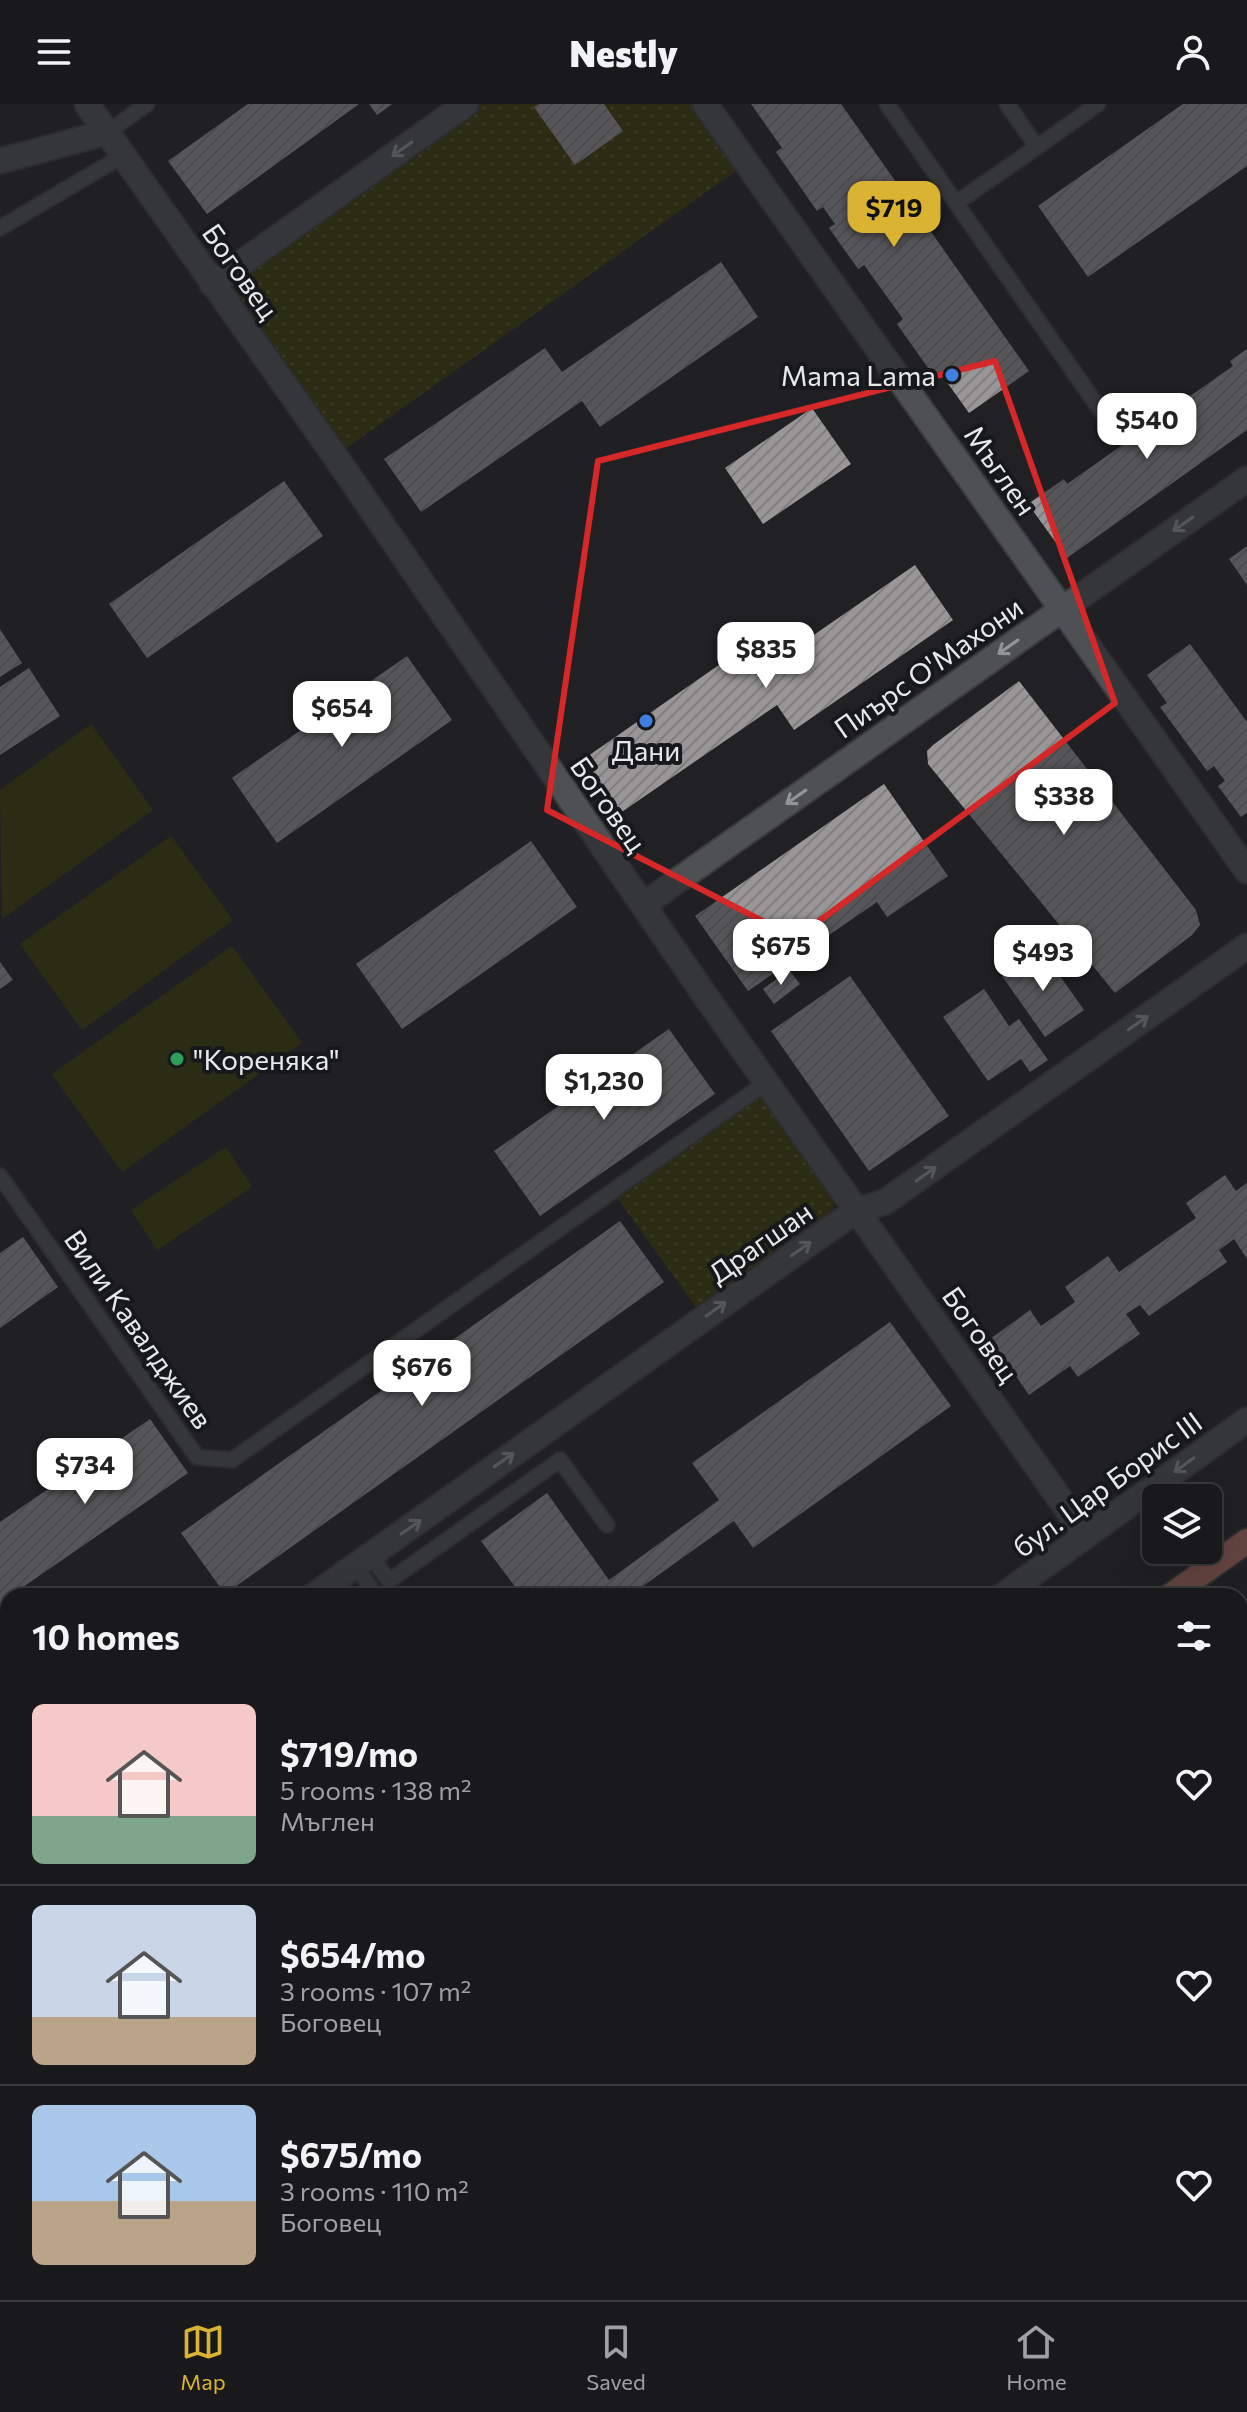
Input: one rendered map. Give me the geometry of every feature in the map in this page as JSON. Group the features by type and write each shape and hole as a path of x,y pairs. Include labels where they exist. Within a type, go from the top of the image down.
{"main road":[{"path":"1181,1588 1247,1541"}],"street":[{"name":"Боговец","path":"87,104 1086,1536"},
{"path":"212,284 466,104"},
{"name":"Мъглен","path":"705,104 1247,871"},
{"path":"0,161 108,132"},
{"name":"Пиърс О'Махони","path":"643,905 1247,479"},
{"name":"Драгшан","path":"324,1588 858,1210 885,1202 1247,946"},
{"name":"бул. Цар Борис III","path":"1013,1588 1247,1420"}],"lane":[{"path":"108,132 147,104"},
{"path":"887,104 1101,411"},
{"path":"1007,104 1037,147"},
{"path":"956,203 1098,104"},
{"path":"0,228 124,155"},
{"name":"Вили Кавалджиев","path":"0,1176 197,1457 232,1460 767,1082"},
{"path":"363,1561 389,1581 560,1460 607,1525"},
{"path":"363,1561 374,1588"}],"highlighted area":[{"path":"995,361 1115,703 796,938 547,810 598,461"}],"shaded area":[{"path":"466,104 705,104 747,163 335,456 212,284"},
{"path":"91,724 153,810 2,919 0,790"},
{"path":"171,836 233,920 82,1030 20,944"},
{"name":"\"Кореняка\"","path":"232,946 302,1043 122,1172 52,1074"},
{"path":"767,1082 836,1177 831,1228 704,1318 613,1192"},
{"path":"226,1147 252,1187 157,1250 131,1210"}],"building":[{"path":"248,104 359,104 207,214 168,161"},
{"path":"369,104 392,104 377,115"},
{"path":"539,104 604,104 623,131 575,165 534,107"},
{"path":"751,104 841,104 1029,371 969,413 939,371 933,375 897,324 903,319 864,265 858,269 829,228 835,224 823,207 817,211 776,152 782,148"},
{"path":"1183,104 1247,104 1247,166 1088,277 1038,206"},
{"path":"721,262 758,317 600,427 582,401 421,512 384,459 545,348 562,372"},
{"path":"1247,349 1247,430 1067,558 1028,504 1064,479 1067,484 1121,446 1117,441 1175,400 1179,404 1233,366 1230,361"},
{"path":"812,408 851,464 763,524 725,468"},
{"path":"284,481 323,536 147,658 109,604"},
{"path":"1247,546 1247,585 1229,559"},
{"path":"915,565 953,620 794,730 777,705 616,816 578,763 739,651 756,675"},
{"path":"0,629 22,663 0,677"},
{"path":"1190,644 1247,722 1247,813 1241,817 1218,786 1225,781 1214,766 1207,771 1160,707 1167,703 1147,675"},
{"path":"407,656 452,720 277,843 232,778"},
{"path":"29,668 60,716 0,755 0,687"},
{"path":"1019,681 1196,910 1200,925 1192,935 1115,993 928,764 927,751 933,745"},
{"path":"884,784 948,876 887,917 877,902 748,991 695,916"},
{"path":"531,841 577,907 402,1029 356,964"},
{"path":"1041,949 1084,1010 1045,1037 1002,976"},
{"path":"0,962 13,980 0,989"},
{"path":"789,970 800,984 774,1004 763,989"},
{"path":"850,976 949,1116 869,1171 771,1031"},
{"path":"984,989 1009,1026 1019,1019 1048,1060 1030,1072 1021,1059 988,1081 943,1017"},
{"path":"669,1029 715,1094 540,1216 494,1151"},
{"path":"1225,1175 1236,1191 1247,1183 1247,1259 1234,1239 1219,1250 1227,1262 1149,1316 1140,1305 1126,1314 1140,1334 1078,1377 1070,1366 1029,1395 990,1339 1030,1310 1041,1326 1075,1302 1065,1287 1108,1256 1119,1272 1196,1218 1186,1203"},
{"path":"620,1221 664,1282 233,1588 221,1588 181,1533"},
{"path":"23,1237 58,1287 0,1328 0,1253"},
{"path":"890,1322 951,1406 753,1548 734,1521 640,1588 516,1588 481,1541 547,1493 609,1580 719,1500 692,1463"},
{"path":"150,1419 188,1473 22,1588 0,1588 0,1522"}],"place":[{"name":"Mama Lama","path":"952,375"},
{"name":"Дани","path":"646,721"},
{"name":"\"Кореняка\"","path":"177,1059"}]}
